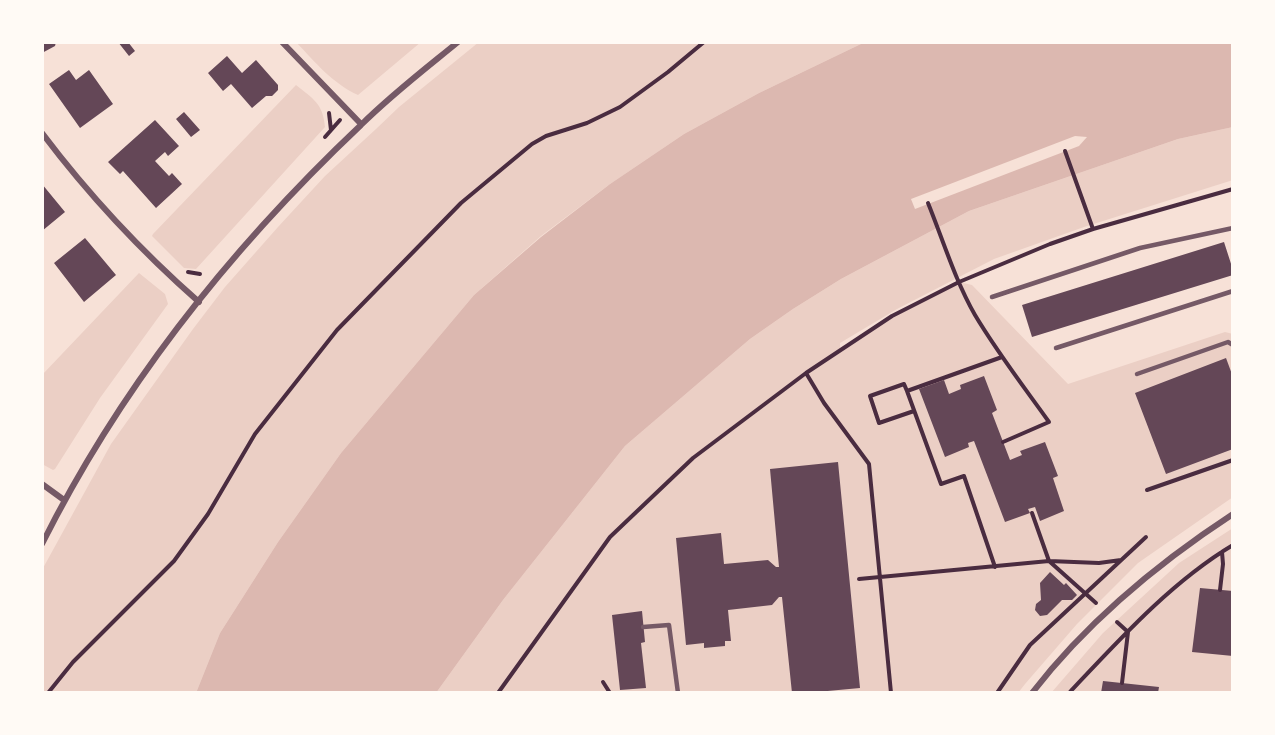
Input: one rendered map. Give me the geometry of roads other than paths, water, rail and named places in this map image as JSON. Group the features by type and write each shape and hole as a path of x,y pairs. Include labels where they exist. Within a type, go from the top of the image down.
{"street":[{"path":"282,42 361,124"},
{"path":"42,544 97,443 165,344 232,259 268,218 361,124 458,42"},
{"path":"42,134 141,248 199,302"},
{"path":"42,484 64,501"},
{"path":"1032,693 1071,648 1107,612 1167,560 1233,514"}],"lane":[{"path":"992,297 1140,248 1233,228"},
{"path":"1056,348 1233,291"},
{"path":"1137,374 1228,342 1233,345"},
{"path":"643,627 669,625 678,693"}]}
